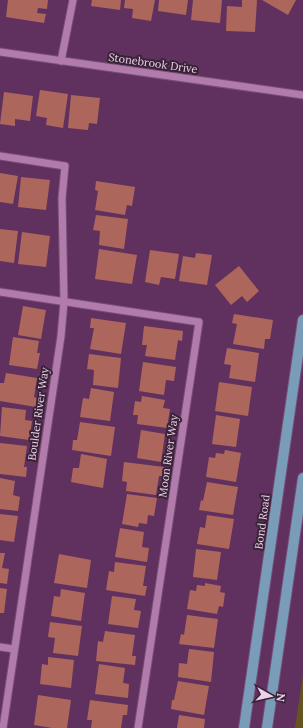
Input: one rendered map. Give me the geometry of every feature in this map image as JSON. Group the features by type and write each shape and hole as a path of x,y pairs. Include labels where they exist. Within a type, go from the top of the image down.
{"main road":[{"name":"Bond Road","path":"244,728 303,320"},
{"path":"267,728 303,478"}],"street":[{"path":"61,61 73,0"},
{"name":"Stonebrook Drive","path":"0,52 303,95"},
{"name":"Boulder River Way","path":"0,156 65,166 62,198 64,302 60,344 3,728"},
{"path":"0,292 64,302"},
{"name":"Moon River Way","path":"64,302 199,322 138,728"},
{"path":"0,647 14,649"}],"shaded area":[{"path":"303,676 303,728 295,728 302,681"}],"building":[{"path":"8,0 48,0 47,9 38,8 37,13 46,14 44,23 6,17"},
{"path":"92,0 121,0 120,10 91,6"},
{"path":"125,0 155,0 151,21 132,18 133,9 124,8"},
{"path":"159,0 188,0 186,15 158,11"},
{"path":"193,0 222,0 220,23 191,20"},
{"path":"242,0 257,0 255,32 226,31 227,6 242,7"},
{"path":"262,0 296,0 288,15"},
{"path":"40,90 68,94 63,128 46,125 47,118 36,116"},
{"path":"4,92 33,96 30,121 15,119 15,126 0,124"},
{"path":"71,95 100,98 97,124 89,123 88,130 68,128"},
{"path":"0,173 18,176 13,204 0,202"},
{"path":"21,177 50,180 46,210 18,207"},
{"path":"96,181 135,187 132,206 127,205 125,215 95,210 98,191 95,190"},
{"path":"96,215 128,219 124,249 99,245 100,231 93,230"},
{"path":"0,229 18,231 14,263 0,261"},
{"path":"22,232 50,236 46,267 18,264"},
{"path":"99,249 137,255 132,284 95,279"},
{"path":"150,250 179,254 175,279 161,277 159,285 145,282"},
{"path":"196,253 212,255 207,285 179,281 183,256 195,258"},
{"path":"239,266 259,291 247,302 242,296 231,305 215,285"},
{"path":"23,306 46,310 41,339 18,335"},
{"path":"234,314 273,320 270,339 265,339 264,349 233,344 237,324 232,323"},
{"path":"91,318 126,323 121,354 90,349 94,328 90,328"},
{"path":"144,326 183,331 182,341 178,340 175,360 145,356 147,345 142,345"},
{"path":"13,337 39,341 37,353 40,353 37,369 9,365"},
{"path":"227,348 259,353 255,382 229,378 231,365 224,364"},
{"path":"89,354 121,358 118,388 93,385 94,370 87,369"},
{"path":"143,362 176,367 174,381 166,380 164,395 139,391"},
{"path":"6,373 37,378 34,397 37,398 36,407 0,401 0,383 4,383"},
{"path":"219,382 252,387 248,416 215,411"},
{"path":"91,388 114,392 110,421 80,417 83,398 89,399"},
{"path":"142,396 165,400 163,408 170,409 167,428 137,424 138,415 133,415 135,401 141,402"},
{"path":"2,407 26,410 25,420 32,421 29,440 0,436"},
{"path":"216,415 240,419 236,447 212,444"},
{"path":"80,422 115,427 111,456 72,450 73,440 77,440"},
{"path":"141,430 165,434 161,462 137,458"},
{"path":"0,443 27,446 24,467 27,467 26,477 0,474"},
{"path":"225,450 241,453 236,482 206,477 209,457 215,458 216,453 224,454"},
{"path":"81,454 107,459 103,488 71,482 73,468 79,468"},
{"path":"124,462 164,467 163,476 159,476 156,495 126,491 127,482 122,481"},
{"path":"0,478 15,481 13,495 20,497 18,511 0,509"},
{"path":"207,482 238,487 233,515 199,510 201,500 203,501"},
{"path":"127,494 157,498 154,516 148,515 147,524 139,523 138,527 122,524"},
{"path":"0,514 18,516 14,542 0,540"},
{"path":"207,515 234,519 229,549 197,544 200,527 205,528"},
{"path":"120,528 144,532 142,547 149,548 147,562 115,557"},
{"path":"196,549 221,552 217,580 193,577"},
{"path":"0,553 5,553 2,568 9,569 7,584 0,583"},
{"path":"59,554 91,560 87,588 54,583"},
{"path":"115,562 146,566 143,586 147,586 145,596 106,590 109,571 114,572"},
{"path":"205,583 221,586 220,592 225,593 223,607 219,606 217,614 187,609 190,590 196,591 197,585 205,586"},
{"path":"0,588 7,589 4,613 0,613"},
{"path":"61,589 85,593 81,621 51,616 54,596 60,597"},
{"path":"112,596 136,599 134,610 141,611 138,628 108,624"},
{"path":"187,615 218,619 214,648 179,644 181,634 184,635"},
{"path":"50,622 82,626 78,656 53,653 55,638 48,637"},
{"path":"105,631 135,635 132,656 136,656 135,665 96,661 98,641 103,642"},
{"path":"189,649 214,652 211,682 178,677 179,663 187,664"},
{"path":"48,657 74,660 71,688 40,684 42,664 48,665"},
{"path":"99,664 125,668 123,683 129,684 128,698 95,694"},
{"path":"178,681 209,686 204,715 171,709 172,700 174,700"},
{"path":"38,695 71,700 67,728 52,728 34,725"},
{"path":"90,700 128,705 127,715 123,715 121,728 91,728 92,720 87,720"},
{"path":"179,715 205,719 204,728 177,728"}]}
